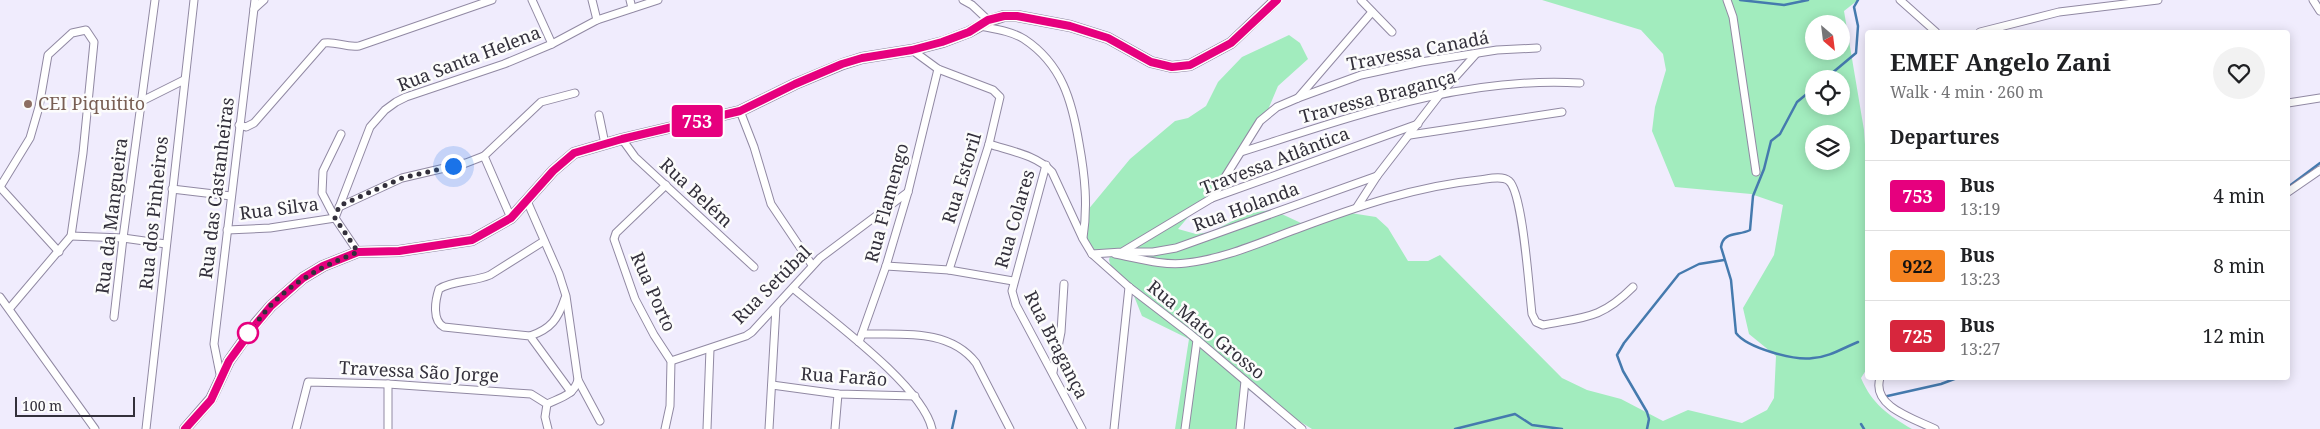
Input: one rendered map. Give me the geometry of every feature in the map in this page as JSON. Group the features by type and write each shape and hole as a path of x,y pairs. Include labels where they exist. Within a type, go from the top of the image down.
{"street":[{"name":"Rua da Mangueira","path":"114,316 156,0"},
{"name":"Rua dos Pinheiros","path":"146,429 194,0"},
{"name":"Rua das Castanheiras","path":"221,378 214,344 255,0"},
{"path":"254,9 264,0"},
{"path":"239,125 246,127 254,123 324,43 332,42 346,47 359,46 492,0"},
{"path":"532,0 552,44"},
{"path":"592,0 597,20"},
{"path":"630,0 632,8"},
{"name":"Rua Santa Helena","path":"335,218 370,127 385,110 406,97 480,73 552,44 597,20 658,0"},
{"path":"963,0 978,9 984,23 1027,41 1049,60 1064,84 1075,118 1085,178 1086,212 1083,240"},
{"path":"186,429 211,400 229,361 248,334 288,289 323,266 358,252 399,251 465,242 511,218 568,157 622,139 740,111 842,64 883,54 912,50 957,37 984,23 1004,16 1017,16 1070,26 1108,38 1151,62 1172,67 1182,66 1200,61 1231,43 1276,0"},
{"path":"1361,0 1392,32"},
{"path":"1727,0 1734,17 1756,172"},
{"path":"1900,0 1934,30"},
{"path":"1988,30 2059,12 2158,0"},
{"path":"2314,0 2320,11"},
{"path":"1298,98 1372,12"},
{"path":"10,308 59,252 72,236 83,153 94,42 86,30 72,33 48,55 39,107 30,138 0,187 59,252"},
{"name":"Travessa Canadá","path":"1241,152 1254,128 1267,114 1298,98 1361,75 1421,62 1511,48 1537,48"},
{"path":"912,50 938,69"},
{"path":"1358,207 1377,176 1441,92 1476,54"},
{"name":"Rua Estoril","path":"938,69 993,90 998,94 1000,100 989,144 949,270"},
{"name":"Rua Flamengo","path":"859,342 886,266 908,192 938,69"},
{"path":"142,102 184,80"},
{"name":"Travessa Bragança","path":"1241,152 1441,92 1526,82 1580,83"},
{"name":"Rua Silva","path":"339,206 402,178 466,163 484,156 541,102 575,93"},
{"path":"2290,103 2320,98"},
{"path":"740,111 754,146 772,204 812,265"},
{"path":"1410,135 1562,112"},
{"path":"598,116 605,144"},
{"name":"Travessa Atlântica","path":"1119,253 1212,198 1418,124"},
{"path":"341,134 323,171 322,193 335,218 358,252"},
{"name":"Rua Belém","path":"622,139 635,158 754,267"},
{"path":"989,144 1037,160 1046,165"},
{"path":"1212,198 1241,152"},
{"path":"484,156 511,218"},
{"name":"Rua Mato Grosso","path":"1046,165 1052,172 1083,240 1092,254 1129,287 1197,340 1302,429"},
{"name":"Rua Colares","path":"1013,281 1046,165"},
{"path":"2290,191 2320,170"},
{"name":"Rua Holanda","path":"1119,253 1138,253 1176,248 1377,176"},
{"path":"1092,254 1119,253 1170,264 1196,262 1247,248 1358,207 1404,194 1470,181 1503,178 1508,180 1516,192 1520,209 1532,314 1538,324 1593,315 1606,310 1633,287"},
{"name":"Rua Porto","path":"666,185 616,233 614,239 635,299 671,362"},
{"path":"172,190 231,196"},
{"name":"Rua Setúbal","path":"671,362 746,336 776,308 812,265 908,192"},
{"path":"527,201 559,274 566,296 578,380 600,421"},
{"name":"Rua Silva","path":"227,230 270,228 335,218"},
{"path":"72,236 123,238 166,244"},
{"path":"544,241 482,279 445,285 439,290 437,296 436,319 444,327 530,336 552,326 566,296"},
{"name":"Rua Bragança","path":"886,266 949,270 1013,281 1012,291 1016,305 1082,429"},
{"path":"1053,372 1061,332 1064,284"},
{"path":"1114,429 1129,287"},
{"path":"792,288 859,342 915,396 925,410 932,429"},
{"path":"0,296 94,429"},
{"path":"769,429 776,308"},
{"path":"862,334 929,336 956,344 976,363 1010,429"},
{"path":"530,336 571,392"},
{"path":"1185,429 1197,340"},
{"path":"707,429 710,349"},
{"path":"665,429 670,406 671,362"},
{"path":"548,429 545,417 547,404 571,392 576,387 578,380"},
{"path":"1880,380 1879,393 1888,405 1935,429"},
{"path":"1240,429 1245,381"},
{"name":"Travessa São Jorge","path":"296,429 308,382 388,384 531,394 547,404"},
{"path":"388,384 388,429"},
{"name":"Rua Farão","path":"772,385 838,394 915,396"},
{"path":"835,429 838,394"}],"green space":[{"path":"1542,0 1858,0 1844,11 1845,15 1805,15 1805,60 1850,60 1850,47 1865,144 1865,372 1861,378 1870,395 1882,408 1895,419 1912,429 1312,429 1242,386 1240,429 1175,429 1189,339 1142,316 1134,296 1121,285 1113,274 1109,260 1110,256 1096,252 1087,239 1084,225 1087,211 1130,159 1175,121 1188,118 1206,106 1218,82 1242,57 1289,35 1300,43 1308,59 1278,86 1262,124 1237,160 1178,229 1196,234 1211,232 1248,213 1273,210 1301,223 1344,212 1376,217 1388,228 1408,261 1428,261 1440,255 1562,378 1587,390 1621,399 1663,421 1688,410 1742,423 1767,410 1774,398 1776,356 1749,334 1743,308 1774,255 1783,205 1751,194 1675,187 1652,131 1655,107 1666,70 1663,54 1641,30"}],"waterway":[{"path":"1740,0 1784,5 1808,0"},
{"path":"1836,70 1856,53 1858,26 1854,7 1858,0"},
{"path":"1805,95 1797,102 1780,134 1771,141 1764,169 1753,196 1750,230 1728,236 1722,242 1721,247 1731,280 1736,333 1742,339 1760,348 1784,355 1805,358 1825,356 1858,342"},
{"path":"2290,186 2320,163"},
{"path":"1647,429 1649,419 1647,412 1623,371 1617,355 1624,343 1679,274 1699,264 1724,260"},
{"path":"1883,397 1952,380"},
{"path":"952,429 956,411"},
{"path":"1455,429 1515,414 1532,425 1562,429"},
{"path":"1861,424 1864,429"}],"bus line":[{"name":"753","path":"185,429 211,400 229,361 248,334 271,306 288,289 303,278 323,266 358,252 399,251 458,244 472,240 511,218 553,171 574,153 622,139 740,111 820,72 842,64 862,58 912,50 942,42 969,32 988,20 1004,16 1017,16 1094,32 1124,45 1151,62 1172,67 1190,65 1209,57 1246,32 1277,0"}],"place":[{"name":"CEI Piquitito","path":"28,104"}],"route":[{"path":"248,333 288,289 323,266 358,252 335,218 339,206 402,178 453,166"}]}
